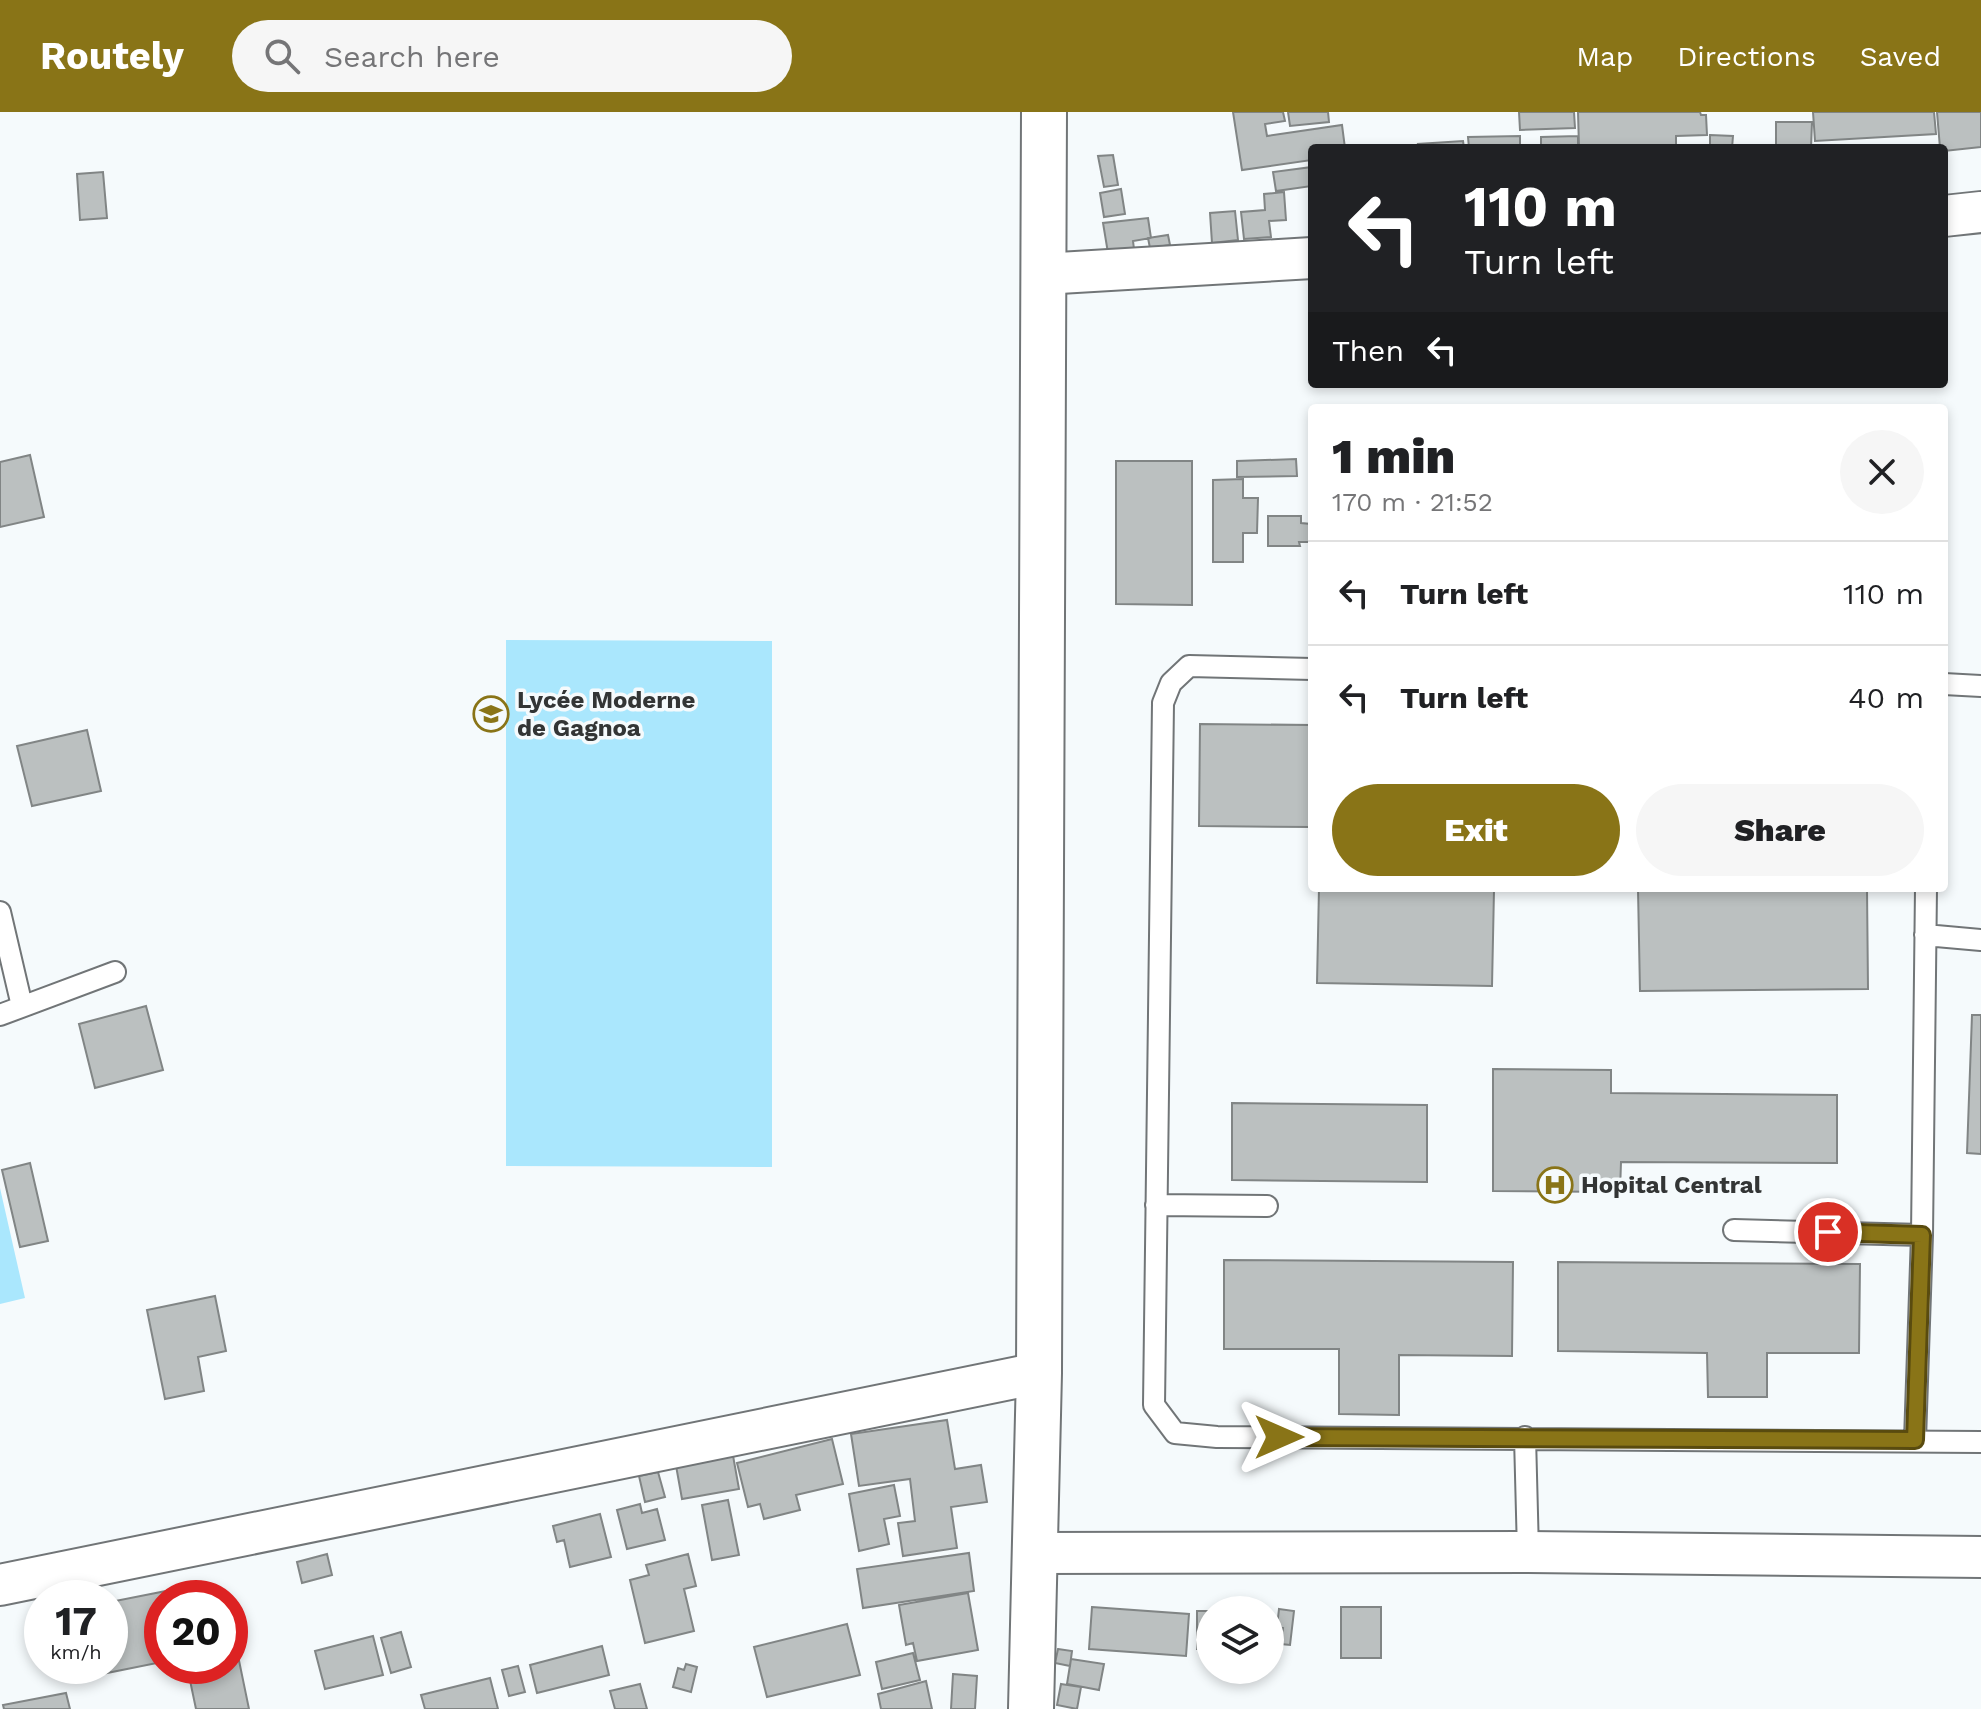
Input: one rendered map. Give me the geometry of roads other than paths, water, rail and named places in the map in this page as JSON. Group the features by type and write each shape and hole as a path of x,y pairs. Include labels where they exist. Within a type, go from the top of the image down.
{"street":[{"path":"1031,1709 1039,1373 1044,112"},
{"path":"1948,216 1981,212"},
{"path":"1042,274 1308,258"},
{"path":"0,1585 1039,1373"},
{"path":"1035,1553 1528,1552 1981,1557"}],"lane":[{"path":"1308,669 1189,666 1171,683 1163,703 1154,1405 1175,1433 1217,1437 1981,1442"},
{"path":"1948,684 1981,686"},
{"path":"1915,1440 1922,1235 1926,892"},
{"path":"0,912 22,1006"},
{"path":"1925,935 1981,940"},
{"path":"0,1015 115,972"},
{"path":"1156,1205 1267,1206"},
{"path":"1734,1230 1922,1235"},
{"path":"1525,1437 1528,1552"}],"place":[{"name":"Lycée Moderne de Gagnoa","path":"491,714"},
{"name":"Hopital Central","path":"1555,1185"}]}
